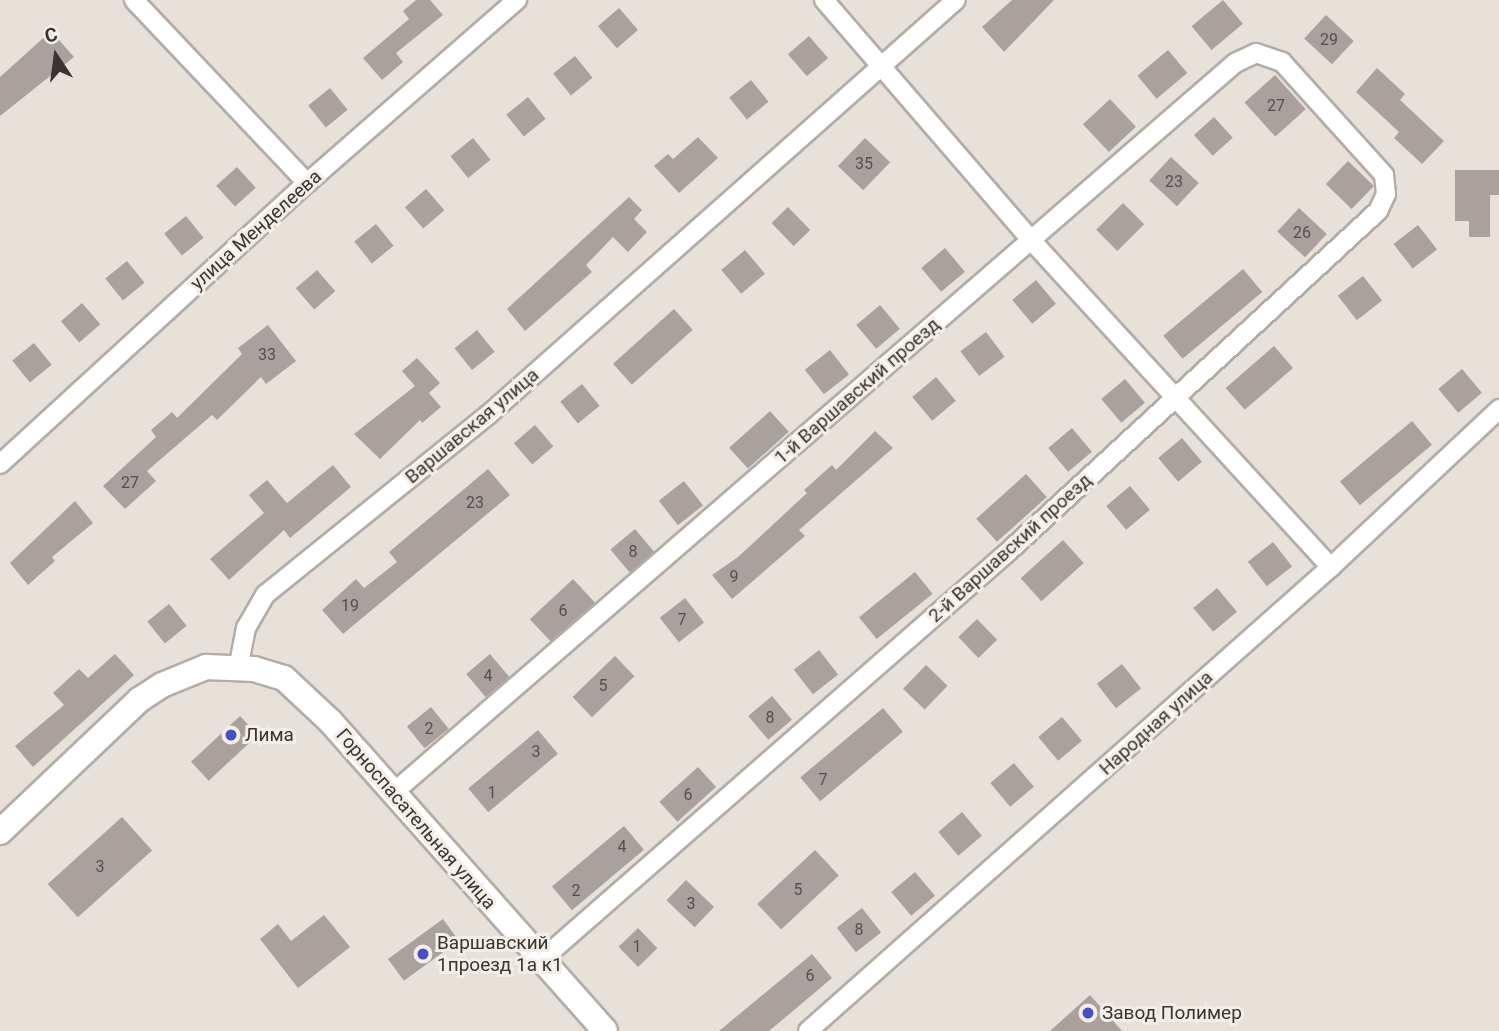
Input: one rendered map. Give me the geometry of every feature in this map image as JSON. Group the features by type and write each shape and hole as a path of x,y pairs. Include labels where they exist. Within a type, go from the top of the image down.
{"main road":[{"path":"0,832 139,700 206,667 238,669"},
{"name":"Горноспасательная улица","path":"238,669 284,678 330,720 540,962 604,1031"}],"street":[{"path":"134,0 307,183"},
{"name":"улица Менделеева","path":"0,464 307,183 517,0"},
{"path":"824,0 1031,240 1177,396 1331,567"},
{"name":"Варшавская улица","path":"238,669 246,628 266,594 488,415 956,0"},
{"name":"1-й Варшавский проезд","path":"393,793 1234,63 1256,53 1282,62 1324,109"},
{"name":"2-й Варшавский проезд","path":"540,962 1010,551 1378,211 1386,194 1384,175 1324,109"},
{"name":"Народная улица","path":"808,1031 1331,567 1499,409"}],"building":[{"path":"416,0 430,0 443,15 396,53 403,62 382,80 363,58 409,19 403,11"},
{"path":"1012,0 1054,0 1004,52 982,27"},
{"path":"1223,0 1243,24 1212,50 1192,26"},
{"path":"619,8 638,30 617,48 598,26"},
{"path":"1326,15 1354,41 1332,64 1304,38"},
{"path":"51,31 74,57 0,116 0,77"},
{"path":"809,36 828,58 807,76 788,54"},
{"path":"1168,50 1187,73 1157,99 1137,76"},
{"path":"575,56 593,78 571,95 553,74"},
{"path":"1377,68 1405,94 1400,100 1444,141 1422,164 1394,138 1399,132 1356,92"},
{"path":"1275,75 1306,109 1275,137 1245,102"},
{"path":"751,80 769,102 747,119 729,98"},
{"path":"330,88 348,110 326,127 308,106"},
{"path":"528,97 546,119 524,136 506,115"},
{"path":"1110,99 1136,127 1109,152 1083,124"},
{"path":"1214,117 1233,138 1213,156 1194,135"},
{"path":"698,137 718,158 679,193 654,166 668,154 673,159"},
{"path":"473,138 491,160 468,178 450,156"},
{"path":"865,138 890,162 863,190 838,166"},
{"path":"1171,157 1199,183 1177,206 1149,180"},
{"path":"1348,161 1374,186 1352,209 1326,184"},
{"path":"237,167 256,188 235,207 216,186"},
{"path":"1455,170 1499,170 1499,195 1490,195 1490,237 1469,237 1469,221 1455,221"},
{"path":"426,189 444,210 423,229 405,207"},
{"path":"629,197 642,210 634,219 647,232 628,252 613,237 586,265 592,272 525,331 507,309"},
{"path":"1123,203 1144,224 1117,251 1096,230"},
{"path":"788,207 810,230 794,246 771,223"},
{"path":"1299,208 1327,234 1305,257 1277,231"},
{"path":"186,216 204,238 182,255 164,234"},
{"path":"376,224 394,246 372,263 354,242"},
{"path":"1418,225 1437,249 1413,269 1394,244"},
{"path":"945,248 965,272 941,292 921,268"},
{"path":"745,250 765,274 741,294 721,270"},
{"path":"127,261 145,283 123,300 105,279"},
{"path":"1243,269 1262,292 1183,359 1163,336"},
{"path":"317,270 335,291 314,310 296,288"},
{"path":"1363,276 1382,300 1357,320 1338,296"},
{"path":"1036,280 1056,304 1032,324 1012,300"},
{"path":"82,303 100,324 79,343 61,321"},
{"path":"880,305 900,329 876,349 856,325"},
{"path":"674,309 693,330 632,385 613,364"},
{"path":"268,325 296,361 266,384 261,377 217,420 212,415 147,471 156,481 125,509 103,486 156,437 151,430 172,412 177,418 242,354 238,348"},
{"path":"477,330 495,352 472,370 454,348"},
{"path":"986,332 1005,357 979,376 960,351"},
{"path":"34,343 52,365 30,382 12,361"},
{"path":"1274,346 1293,368 1245,410 1226,388"},
{"path":"830,350 849,374 824,394 805,370"},
{"path":"417,358 440,383 429,393 441,407 422,423 420,420 380,459 354,434 415,386 402,371"},
{"path":"1462,369 1482,393 1458,413 1438,389"},
{"path":"936,377 956,401 932,421 912,397"},
{"path":"1125,379 1145,403 1121,423 1101,399"},
{"path":"582,384 600,406 578,423 560,402"},
{"path":"770,411 789,432 748,469 729,448"},
{"path":"1412,421 1432,445 1360,505 1340,481"},
{"path":"535,425 553,446 532,465 514,443"},
{"path":"1072,428 1092,452 1068,472 1048,448"},
{"path":"875,431 893,448 799,530 805,536 732,599 712,575 738,557 807,493 804,490 832,465 836,470"},
{"path":"1182,438 1202,462 1178,482 1158,458"},
{"path":"333,465 351,487 290,538 284,530 229,580 210,559 264,513 249,495 267,480 287,503"},
{"path":"488,469 510,495 343,634 322,610 356,579 364,588 397,562 389,552"},
{"path":"1026,474 1047,497 997,542 976,519"},
{"path":"684,481 703,505 678,525 659,501"},
{"path":"1130,486 1150,510 1126,530 1106,506"},
{"path":"75,501 93,523 52,557 55,561 28,585 10,563"},
{"path":"635,529 654,552 630,573 610,550"},
{"path":"1063,540 1084,563 1041,601 1021,578"},
{"path":"1273,542 1292,566 1267,586 1248,562"},
{"path":"915,572 933,594 877,639 859,617"},
{"path":"573,579 596,603 552,643 530,619"},
{"path":"1217,588 1237,612 1213,632 1193,608"},
{"path":"685,598 704,622 679,642 660,618"},
{"path":"169,604 187,626 165,643 147,622"},
{"path":"977,619 997,640 978,658 958,637"},
{"path":"819,650 838,674 813,694 794,670"},
{"path":"115,654 134,675 33,767 15,746 64,705 53,693 79,669 88,678"},
{"path":"490,654 509,677 486,697 466,674"},
{"path":"615,656 634,676 592,717 573,697"},
{"path":"1122,664 1141,688 1116,708 1097,684"},
{"path":"926,665 948,686 925,710 903,689"},
{"path":"772,696 792,720 768,740 748,716"},
{"path":"431,707 449,729 425,748 407,727"},
{"path":"883,708 903,732 820,801 800,777"},
{"path":"240,716 258,735 209,781 191,762"},
{"path":"1062,717 1082,741 1058,761 1038,737"},
{"path":"538,730 558,754 488,812 468,788"},
{"path":"1014,763 1034,787 1010,807 990,783"},
{"path":"698,767 716,787 677,822 659,802"},
{"path":"962,812 982,836 958,856 938,832"},
{"path":"122,817 152,850 78,917 48,884"},
{"path":"624,826 644,850 572,910 552,886"},
{"path":"815,850 839,876 781,929 757,904"},
{"path":"915,872 935,896 911,916 891,892"},
{"path":"686,880 714,907 695,927 667,900"},
{"path":"862,908 881,932 856,952 837,928"},
{"path":"324,915 350,947 298,988 260,939 278,924 291,941"},
{"path":"443,919 459,941 404,981 388,959"},
{"path":"638,928 657,948 638,967 619,947"},
{"path":"812,954 832,978 769,1031 719,1031"},
{"name":"Завод Полимер","path":"1090,995 1122,1031 1050,1031"}],"place":[{"name":"Лима","path":"231,735"},
{"name":"Варшавский 1проезд 1а к1","path":"423,954"},
{"name":"Завод Полимер","path":"1088,1013"}]}
